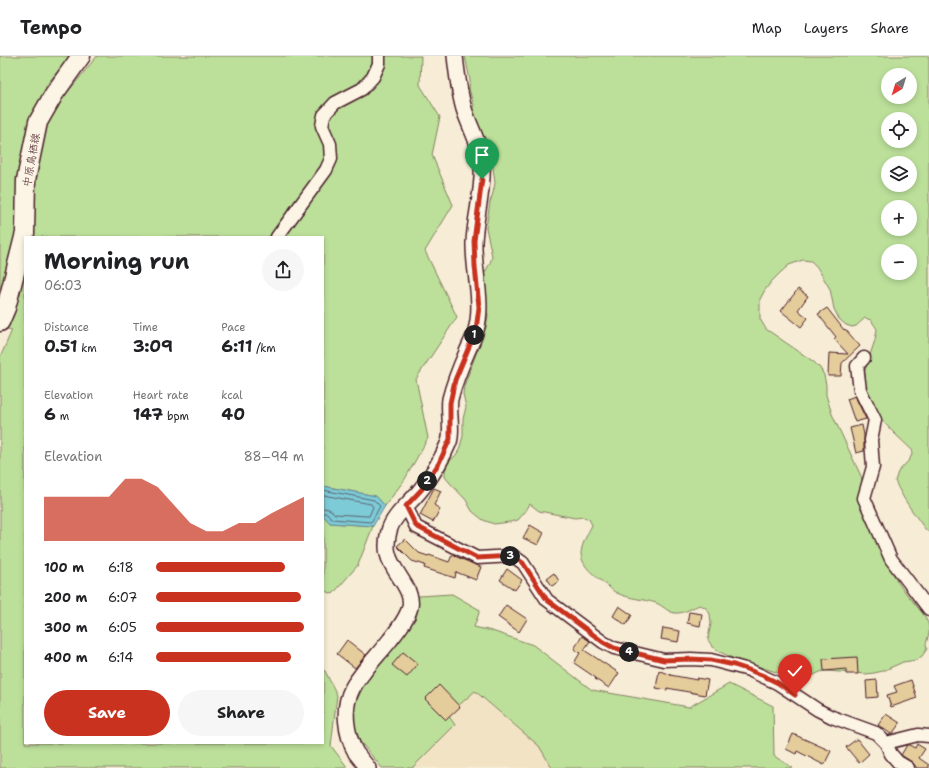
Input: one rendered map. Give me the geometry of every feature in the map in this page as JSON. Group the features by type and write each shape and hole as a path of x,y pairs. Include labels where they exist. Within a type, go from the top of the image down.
{"main road":[{"name":"中原鳥栖線","path":"24,236 26,180 38,122 54,94 81,56"},
{"name":"中原鳥栖線","path":"0,322 6,308 24,237"}],"street":[{"path":"278,236 326,170 331,159 330,144 322,126 324,114 335,103 362,89 373,77 379,64 379,56"},
{"path":"368,768 351,742 348,730 346,716 351,690 393,636 405,619 410,608 410,598 407,590 393,567 388,554 387,541 389,529 398,515 422,489 439,463 450,439 450,403 455,380 476,330 479,307 474,241 482,179 482,165 480,150 464,109 459,87 455,56"},
{"path":"864,358 857,366 860,390 875,420 871,440 872,467 864,498 891,559 929,609"},
{"path":"406,506 416,526 477,558 513,556 523,563 547,600 603,642 614,648 664,660 711,660 749,670 778,683 818,710 832,717 876,733 886,744 891,754 898,762 908,768"},
{"path":"886,744 918,735 929,736"}],"shaded area":[{"path":"475,691 539,746 552,768 413,768 455,725 448,715"}],"green space":[{"path":"0,56 70,56 45,87 63,98 97,56 421,56 420,85 440,117 432,155 453,205 425,251 457,317 416,379 428,438 405,479 385,506 376,496 324,486 324,236 24,236 24,744 324,744 324,670 337,695 331,746 348,768 0,768 0,356 12,330 0,327"},
{"path":"465,56 929,56 929,532 909,506 895,481 898,472 910,459 913,451 875,413 863,383 864,373 877,329 871,320 865,318 856,326 852,327 846,325 839,319 834,309 830,289 817,267 811,261 803,260 789,265 772,281 760,299 760,319 766,329 814,362 824,375 826,395 832,414 861,476 868,507 890,569 901,587 924,615 928,623 929,633 926,644 927,649 917,660 903,662 883,671 874,673 866,674 826,671 820,672 807,679 803,679 735,659 720,652 712,646 708,640 711,624 710,614 706,608 700,605 683,612 675,613 659,604 626,597 616,593 591,572 584,564 581,554 583,543 592,525 589,519 583,517 575,518 539,511 530,504 518,520 494,524 483,520 472,511 466,500 445,477 445,470 448,463 459,450 463,436 463,419 466,407 463,394 464,386 486,327 488,315 483,295 482,278 492,257 486,228 495,183 493,168 489,148 481,136 471,112 474,105 469,88 470,80"},
{"path":"324,516 330,523 373,526 358,565 333,594 324,590"},
{"path":"452,594 480,610 474,627 492,631 533,645 592,690 689,707 729,684 773,706 774,756 793,768 552,768 539,746 475,691 448,715 455,725 413,768 382,768 353,733 353,708 368,677 416,618 419,596"}],"water":[{"path":"324,486 376,496 385,506 373,526 330,523 324,516"}],"building":[{"path":"798,289 808,296 798,310 808,318 801,327 781,311"},
{"path":"827,308 844,330 845,329 860,346 842,363 841,376 828,376 829,353 848,354 834,339 836,337 818,314"},
{"path":"855,396 866,419 855,422 847,399"},
{"path":"862,425 864,435 864,451 856,453 850,428"},
{"path":"434,488 441,491 434,505 440,509 433,522 420,515"},
{"path":"530,525 544,533 538,545 523,538"},
{"path":"405,539 419,553 449,562 452,555 481,567 476,580 456,572 455,578 424,568 425,565 412,561 397,546"},
{"path":"507,569 522,580 515,590 500,580"},
{"path":"554,573 559,581 552,586 547,578"},
{"path":"506,605 527,619 519,632 498,617"},
{"path":"619,606 632,615 626,625 613,616"},
{"path":"689,612 702,614 700,626 687,623"},
{"path":"663,628 680,631 678,642 661,639"},
{"path":"582,636 590,641 584,650 619,673 609,688 574,663 580,653 574,649"},
{"path":"347,640 366,655 355,668 337,654"},
{"path":"403,652 418,664 407,677 392,665"},
{"path":"857,657 858,674 846,674 846,669 824,671 823,659"},
{"path":"659,671 670,675 697,680 697,678 708,680 705,695 667,688 667,690 656,688"},
{"path":"877,680 878,697 867,698 866,681"},
{"path":"911,680 917,698 891,707 887,695 897,692 894,686"},
{"path":"439,685 460,707 446,720 425,699"},
{"path":"886,714 900,723 892,734 878,725"},
{"path":"793,734 831,751 824,765 797,751 796,754 786,749"},
{"path":"857,739 869,754 859,763 846,747"},
{"path":"917,744 925,749 919,758 929,765 929,768 917,768 912,762 901,755 907,745 915,748"}],"route":[{"path":"482,179 474,241 479,307 476,330 455,380 450,403 450,439 439,463 422,489 406,506 416,526 477,558 513,556 523,563 547,600 603,642 614,648 664,660 711,660 734,665 764,676 778,683 795,695"}]}
